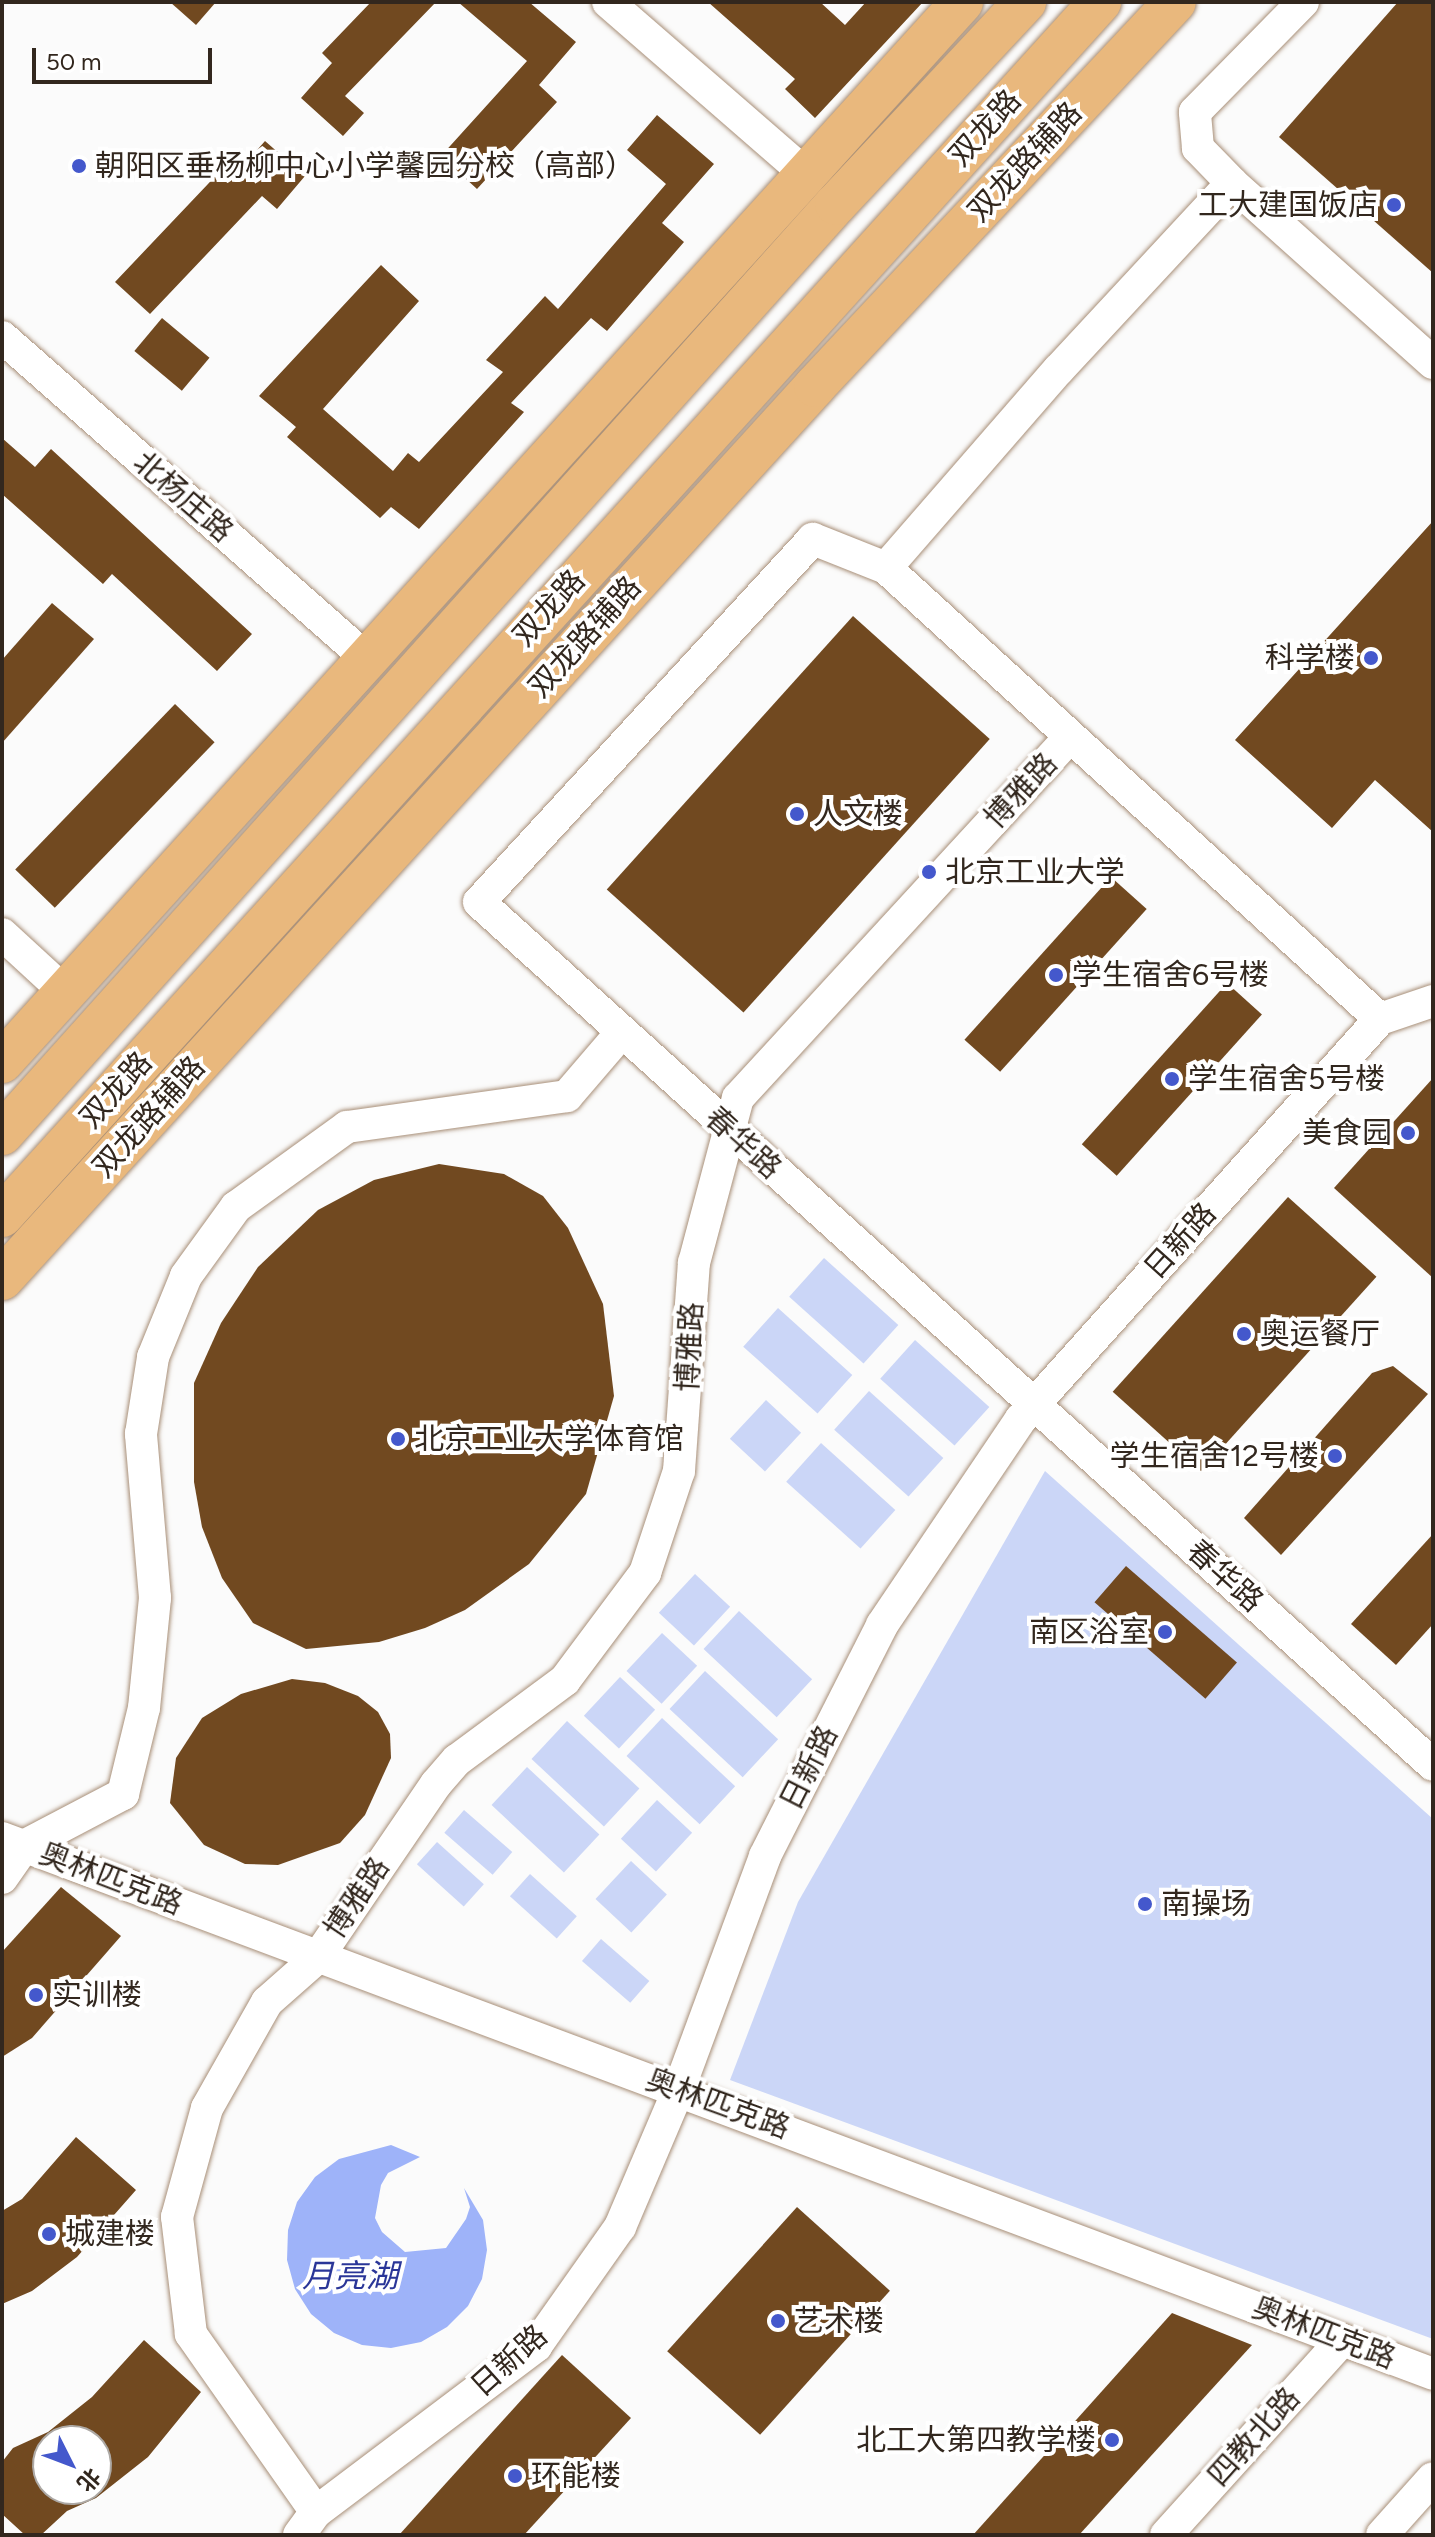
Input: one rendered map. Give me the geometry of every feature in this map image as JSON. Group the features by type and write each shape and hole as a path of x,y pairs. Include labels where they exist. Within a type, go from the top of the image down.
{"main road":[{"path":"2,1062 365,657 637,365 962,2"},
{"name":"双龙路","path":"2,1134 836,204 1025,2"},
{"path":"1001,187 1101,2"},
{"name":"双龙路","path":"2,1216 575,579 1101,2"},
{"name":"双龙路辅路","path":"2,1279 695,516 1175,2"},
{"path":"575,579 695,516"}],"street":[{"path":"608,2 806,174"},
{"path":"1303,2 1195,112 1198,148 1232,183 1433,363"},
{"path":"1232,183 1058,370 886,568 1068,739 1380,1019 1433,1001"},
{"name":"北杨庄路","path":"7,353 365,657"},
{"name":"春华路","path":"886,568 813,539 479,902 1433,1765"},
{"name":"博雅路","path":"307,2523 191,2334 177,2217 207,2108 267,2002 318,1957 436,1784 457,1760 565,1680 645,1573 679,1471 694,1263 703,1215 738,1098 1068,739"},
{"path":"2,934 64,991"},
{"name":"日新路","path":"307,2523 536,2346 620,2227 679,2089 765,1856 882,1625 1035,1404 1380,1019"},
{"path":"2,1878 13,1842 123,1794 144,1708 155,1598 141,1434 153,1357 186,1276 236,1207 347,1127 567,1096 621,1033"},
{"name":"奥林匹克路","path":"13,1842 1433,2374"},
{"name":"四教北路","path":"1166,2535 1342,2340"},
{"path":"1382,2535 1433,2478"}],"shaded area":[{"path":"824,1258 898,1325 864,1364 789,1297"},
{"path":"778,1308 852,1375 818,1414 743,1347"},
{"path":"915,1340 989,1407 955,1446 880,1379"},
{"path":"869,1391 943,1458 909,1497 834,1430"},
{"path":"766,1400 801,1433 765,1471 730,1439"},
{"path":"821,1443 895,1510 861,1549 786,1482"},
{"path":"1045,1471 1433,1819 1433,2339 730,2080 798,1902"},
{"path":"695,1574 730,1607 694,1645 659,1613"},
{"path":"739,1611 812,1679 777,1717 704,1649"},
{"path":"662,1633 697,1666 662,1704 627,1671"},
{"path":"705,1671 778,1739 743,1777 670,1709"},
{"path":"620,1677 655,1710 619,1748 584,1716"},
{"path":"662,1718 735,1786 700,1824 627,1756"},
{"path":"567,1721 639,1789 604,1827 532,1759"},
{"path":"527,1767 599,1835 564,1873 492,1805"},
{"path":"657,1800 692,1833 656,1871 621,1839"},
{"path":"464,1810 512,1852 493,1875 444,1833"},
{"path":"437,1842 484,1884 464,1906 417,1864"},
{"path":"631,1861 667,1894 631,1932 596,1899"},
{"path":"530,1874 577,1916 557,1938 510,1896"},
{"path":"601,1939 649,1981 630,2003 582,1961"}],"water":[{"name":"月亮湖","path":"391,2145 420,2157 388,2173 381,2185 375,2218 382,2232 405,2252 446,2248 466,2219 470,2207 464,2188 483,2220 487,2250 482,2279 468,2306 447,2327 421,2342 391,2348 362,2345 334,2333 311,2314 295,2289 287,2260 288,2230 297,2202 315,2177 339,2159"}],"building":[{"path":"170,2 216,2 196,25"},
{"path":"371,2 436,2 345,96 364,113 343,136 301,98 332,63 322,53"},
{"path":"458,2 529,2 576,42 539,85 557,102 477,189 441,156 527,61"},
{"path":"708,2 820,2 845,25 866,2 923,2 815,118 785,89 795,79"},
{"name":"工大建国饭店","path":"1398,2 1433,2 1433,273 1279,137"},
{"path":"657,115 714,164 662,223 684,242 607,331 591,318 511,403 524,412 419,529 391,507 380,518 287,437 296,427 259,396 381,265 419,301 323,409 393,471 408,453 419,462 503,372 486,360 545,296 558,309 666,184 627,150"},
{"path":"265,141 305,176 277,209 262,196 150,314 115,282 226,165 236,174"},
{"path":"162,318 209,358 182,391 134,351"},
{"path":"2,438 35,467 51,449 252,634 217,671 112,574 103,584 2,494"},
{"name":"科学楼","path":"1433,521 1433,832 1375,780 1332,828 1235,740"},
{"path":"52,603 94,639 2,743 2,660"},
{"name":"人文楼","path":"853,616 990,739 743,1013 607,889"},
{"path":"175,704 215,742 55,908 15,869"},
{"name":"学生宿舍6号楼","path":"1111,877 1147,909 1000,1072 964,1040"},
{"name":"学生宿舍5号楼","path":"1227,983 1262,1014 1117,1176 1082,1144"},
{"name":"美食园","path":"1433,1078 1433,1278 1334,1188"},
{"name":"北京工业大学体育馆","path":"439,1164 504,1174 543,1196 568,1228 603,1304 614,1396 586,1494 529,1564 465,1610 425,1628 379,1642 306,1649 253,1623 222,1578 202,1527 194,1482 194,1383 221,1323 258,1267 318,1210 374,1180"},
{"name":"奥运餐厅","path":"1288,1197 1376,1277 1201,1471 1113,1392"},
{"name":"学生宿舍12号楼","path":"1393,1366 1428,1394 1281,1555 1244,1518 1372,1373"},
{"path":"1433,1534 1433,1624 1396,1665 1351,1624"},
{"name":"南区浴室","path":"1126,1566 1237,1662 1205,1699 1095,1602"},
{"path":"292,1679 325,1683 358,1696 378,1712 390,1734 391,1758 365,1815 340,1843 278,1865 245,1864 204,1845 170,1803 176,1758 202,1718 241,1694"},
{"name":"实训楼","path":"61,1887 121,1936 32,2038 2,2057 2,1952"},
{"name":"城建楼","path":"76,2137 136,2190 77,2257 32,2291 2,2304 2,2211 22,2199"},
{"name":"艺术楼","path":"797,2207 890,2291 760,2435 667,2351"},
{"name":"北工大第四教学楼","path":"1172,2313 1252,2345 1079,2535 973,2535"},
{"path":"144,2340 201,2392 148,2457 112,2485 112,2425 57,2425 92,2397"},
{"name":"环能楼","path":"562,2355 631,2418 524,2535 399,2535"},
{"path":"32,2439 32,2505 80,2505 67,2511 41,2535 25,2535 2,2514 2,2462 13,2448"}],"place":[{"name":"朝阳区垂杨柳中心小学馨园分校（高部）","path":"79,166"},
{"name":"工大建国饭店","path":"1394,205"},
{"name":"科学楼","path":"1371,658"},
{"name":"人文楼","path":"797,814"},
{"name":"北京工业大学","path":"929,872"},
{"name":"学生宿舍6号楼","path":"1056,975"},
{"name":"学生宿舍5号楼","path":"1172,1079"},
{"name":"美食园","path":"1408,1133"},
{"name":"奥运餐厅","path":"1244,1334"},
{"name":"北京工业大学体育馆","path":"398,1439"},
{"name":"学生宿舍12号楼","path":"1335,1456"},
{"name":"南区浴室","path":"1165,1632"},
{"name":"南操场","path":"1145,1904"},
{"name":"实训楼","path":"36,1995"},
{"name":"城建楼","path":"49,2234"},
{"name":"艺术楼","path":"778,2321"},
{"name":"北工大第四教学楼","path":"1112,2440"},
{"name":"环能楼","path":"515,2476"}]}
